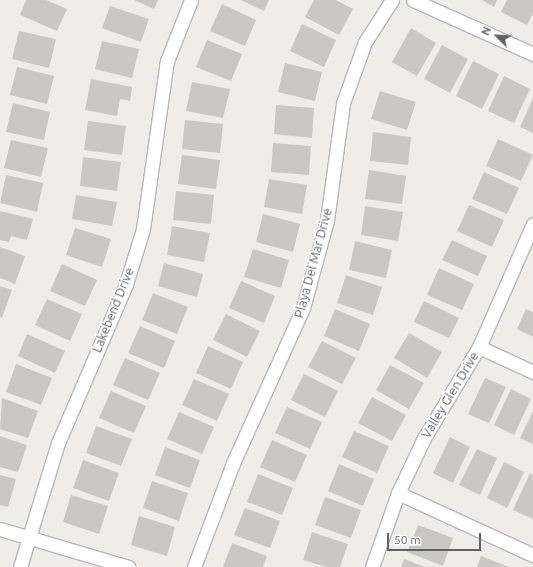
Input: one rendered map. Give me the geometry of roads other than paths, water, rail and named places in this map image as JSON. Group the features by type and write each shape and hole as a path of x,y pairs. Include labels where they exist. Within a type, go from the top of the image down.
{"street":[{"name":"Lakebend Drive","path":"20,567 58,443 126,284 142,229 167,61 191,0"},
{"name":"Playa Del Mar Drive","path":"194,567 233,463 303,308 327,220 343,103 365,42 392,0"},
{"path":"413,0 533,54"},
{"name":"Valley Glen Drive","path":"372,567 398,493 424,438 479,347 533,224"},
{"path":"479,347 533,372"},
{"path":"398,493 533,555"},
{"path":"0,529 128,567"}]}
